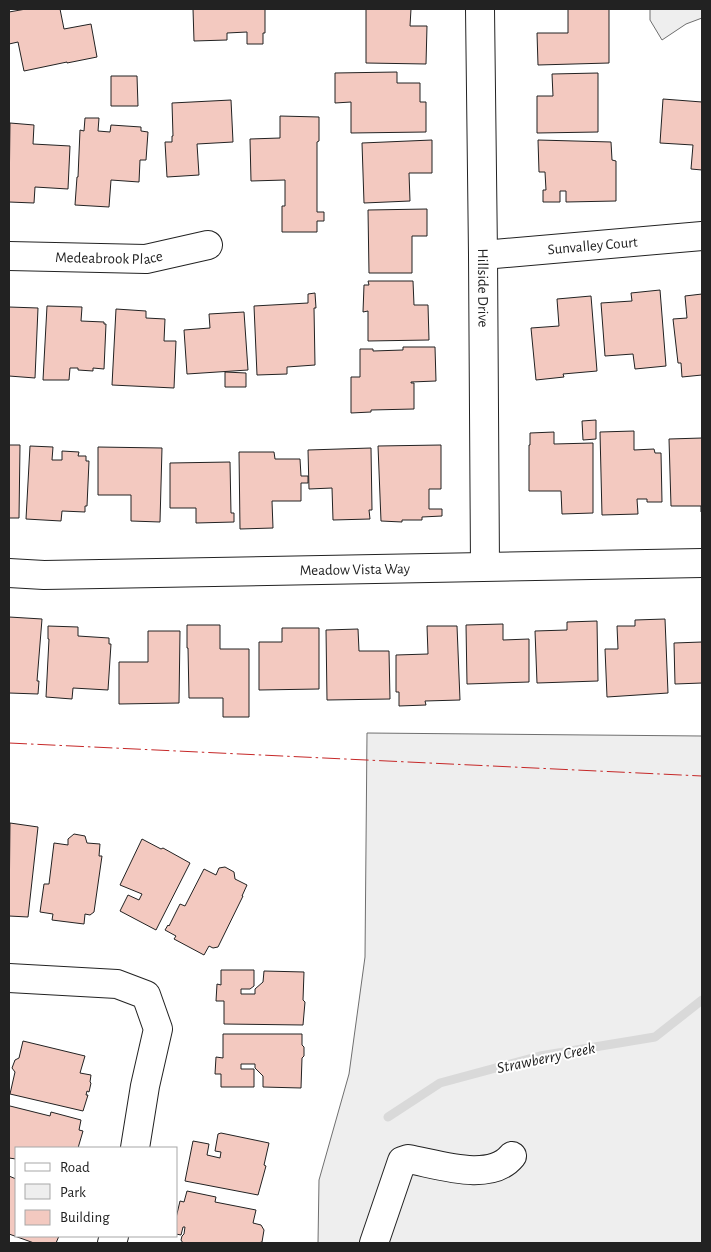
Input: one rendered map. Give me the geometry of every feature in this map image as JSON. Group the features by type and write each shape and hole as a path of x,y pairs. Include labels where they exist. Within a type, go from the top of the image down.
{"street":[{"name":"Hillside Drive","path":"480,9 485,566"},
{"name":"Sunvalley Court","path":"483,255 702,236"},
{"name":"Medeabrook Place","path":"9,256 146,259 208,245"},
{"name":"Meadow Vista Way","path":"9,574 44,575 702,563"},
{"path":"9,978 117,984 146,995 158,1029 145,1086 135,1147"},
{"path":"374,1243 402,1161 408,1158 472,1171 491,1169 506,1164 512,1156"}],"green space":[{"path":"650,9 702,9 702,18 686,24 662,40 650,20"},
{"path":"367,733 702,736 702,1243 318,1243 319,1180 349,1074 365,957"}],"building":[{"path":"26,9 60,9 64,29 91,24 97,57 24,71 18,42 9,44 9,12"},
{"path":"193,9 265,9 263,44 247,44 247,32 227,33 227,40 194,41"},
{"path":"366,9 411,9 410,26 427,26 426,64 366,63"},
{"path":"568,9 609,9 609,63 538,65 537,33 568,33"},
{"path":"397,72 397,83 420,83 420,102 426,102 426,132 351,133 351,102 335,103 335,73"},
{"path":"598,73 598,132 537,133 537,96 553,96 552,74"},
{"path":"111,76 137,76 138,106 111,106"},
{"path":"663,99 702,102 702,170 691,169 693,145 660,143"},
{"path":"231,100 233,142 197,144 199,175 167,177 165,142 172,142 172,103"},
{"path":"280,116 319,117 317,212 324,212 324,221 317,221 317,232 282,232 285,180 251,181 250,139 280,138"},
{"path":"85,118 99,118 98,131 110,132 111,125 141,127 141,131 148,132 146,160 140,160 139,182 111,180 109,207 75,205 80,130 84,131"},
{"path":"10,123 34,125 33,144 70,146 68,189 35,187 34,203 9,202"},
{"path":"432,140 432,173 409,173 410,201 364,203 362,143"},
{"path":"538,140 611,142 612,160 616,161 616,201 566,202 566,191 560,191 560,202 543,202 543,190 546,190 545,172 539,172"},
{"path":"427,209 427,236 412,236 412,273 369,273 368,210"},
{"path":"368,281 413,281 414,305 428,305 429,340 368,341 368,311 363,312 364,285 369,285"},
{"path":"660,290 666,366 635,369 633,354 605,356 601,303 632,301 631,293"},
{"path":"315,293 315,365 287,367 287,374 257,375 254,306 308,303 308,294"},
{"path":"702,294 702,375 682,377 681,363 678,363 673,319 687,318 685,296"},
{"path":"591,296 597,371 563,374 564,377 536,380 531,328 559,326 557,299"},
{"path":"47,306 82,307 81,321 104,322 106,324 104,369 93,368 93,371 70,368 69,380 43,380"},
{"path":"9,307 38,308 35,378 9,376"},
{"path":"116,309 146,311 146,318 165,319 164,341 176,341 174,388 112,385"},
{"path":"244,312 248,370 187,374 184,330 210,328 209,314"},
{"path":"403,347 435,347 436,381 411,382 414,383 414,409 371,410 371,412 351,413 351,377 360,377 360,349 373,349 373,351 403,350"},
{"path":"225,372 246,373 246,387 225,387"},
{"path":"596,420 596,439 583,440 582,421"},
{"path":"634,431 634,450 654,449 655,453 661,453 662,502 647,502 647,499 637,499 638,514 602,515 600,432"},
{"path":"554,432 554,444 593,443 593,513 562,514 561,491 529,491 530,433"},
{"path":"702,438 702,512 701,506 671,506 669,439"},
{"path":"9,445 20,445 19,518 9,518"},
{"path":"441,445 441,489 429,489 429,509 442,509 442,516 422,517 422,520 402,520 402,522 381,521 378,446"},
{"path":"30,446 53,447 52,460 62,460 62,451 79,452 78,456 86,456 86,461 89,461 87,506 85,506 85,512 62,511 61,521 26,519"},
{"path":"98,447 162,448 160,522 131,521 131,495 98,495"},
{"path":"371,448 372,510 369,510 370,519 333,520 332,488 309,489 308,450"},
{"path":"239,452 274,452 275,459 300,459 301,476 308,476 308,483 301,483 301,501 272,501 273,528 240,529"},
{"path":"230,462 231,513 234,513 234,522 196,523 196,508 170,508 170,463"},
{"path":"9,617 42,619 37,681 39,681 38,694 9,693"},
{"path":"665,619 668,693 607,697 605,649 618,649 617,626 635,626 635,620"},
{"path":"597,621 598,681 537,683 535,631 567,630 567,622"},
{"path":"503,624 503,640 529,639 529,682 467,684 466,625"},
{"path":"187,625 220,625 220,649 249,649 249,717 223,717 223,698 189,698"},
{"path":"48,626 78,627 78,636 109,638 109,644 111,644 108,690 73,688 72,699 46,697"},
{"path":"427,626 457,626 460,700 425,701 426,705 399,706 399,692 396,692 396,655 428,654"},
{"path":"282,628 319,628 319,689 259,690 259,642 282,642"},
{"path":"358,629 359,651 389,651 390,699 327,700 326,630"},
{"path":"148,631 180,631 179,703 119,704 119,662 148,662"},
{"path":"702,642 702,683 675,684 674,643"},
{"path":"10,823 38,827 28,917 9,916"},
{"path":"74,834 85,836 87,843 100,844 99,856 102,856 94,912 90,915 85,914 84,924 52,920 53,914 40,912 44,884 49,884 54,843 68,845 68,839"},
{"path":"142,839 190,863 156,930 120,911 128,895 139,900 142,894 120,885"},
{"path":"225,867 234,872 235,879 247,885 218,947 213,948 209,946 204,955 174,939 176,936 165,930 180,904 185,906 204,869 216,875 219,868"},
{"path":"221,970 254,970 254,986 250,989 241,989 241,994 255,994 255,989 263,982 264,971 304,972 303,1000 305,1002 303,1025 224,1024 224,1001 216,1001 217,984 221,985"},
{"path":"223,1034 302,1034 304,1056 302,1058 301,1088 263,1087 263,1076 255,1068 255,1064 241,1064 241,1069 254,1069 254,1087 221,1087 221,1074 215,1074 216,1057 223,1058"},
{"path":"23,1041 85,1056 80,1073 91,1075 91,1083 89,1092 87,1091 86,1095 88,1095 83,1111 10,1094 15,1072 12,1068 15,1060 19,1058"},
{"path":"9,1107 50,1116 51,1112 81,1120 79,1130 83,1131 78,1147 15,1147 15,1159 9,1158"},
{"path":"221,1133 269,1143 264,1165 266,1166 258,1195 185,1181 193,1141 209,1144 207,1155 220,1158 221,1152 215,1151 218,1134"},
{"path":"9,1176 15,1179 15,1236 9,1234"},
{"path":"187,1191 216,1197 215,1202 256,1210 253,1223 261,1225 264,1230 262,1242 183,1243 181,1240 185,1227 183,1227 181,1235 178,1234 178,1210 180,1201 184,1202"},
{"path":"17,1237 59,1237 56,1243 34,1243"}],"waterway":[{"name":"Strawberry Creek","path":"388,1117 440,1083 540,1056 655,1037 702,1000"}],"power":[{"path":"9,743 702,776"}]}
